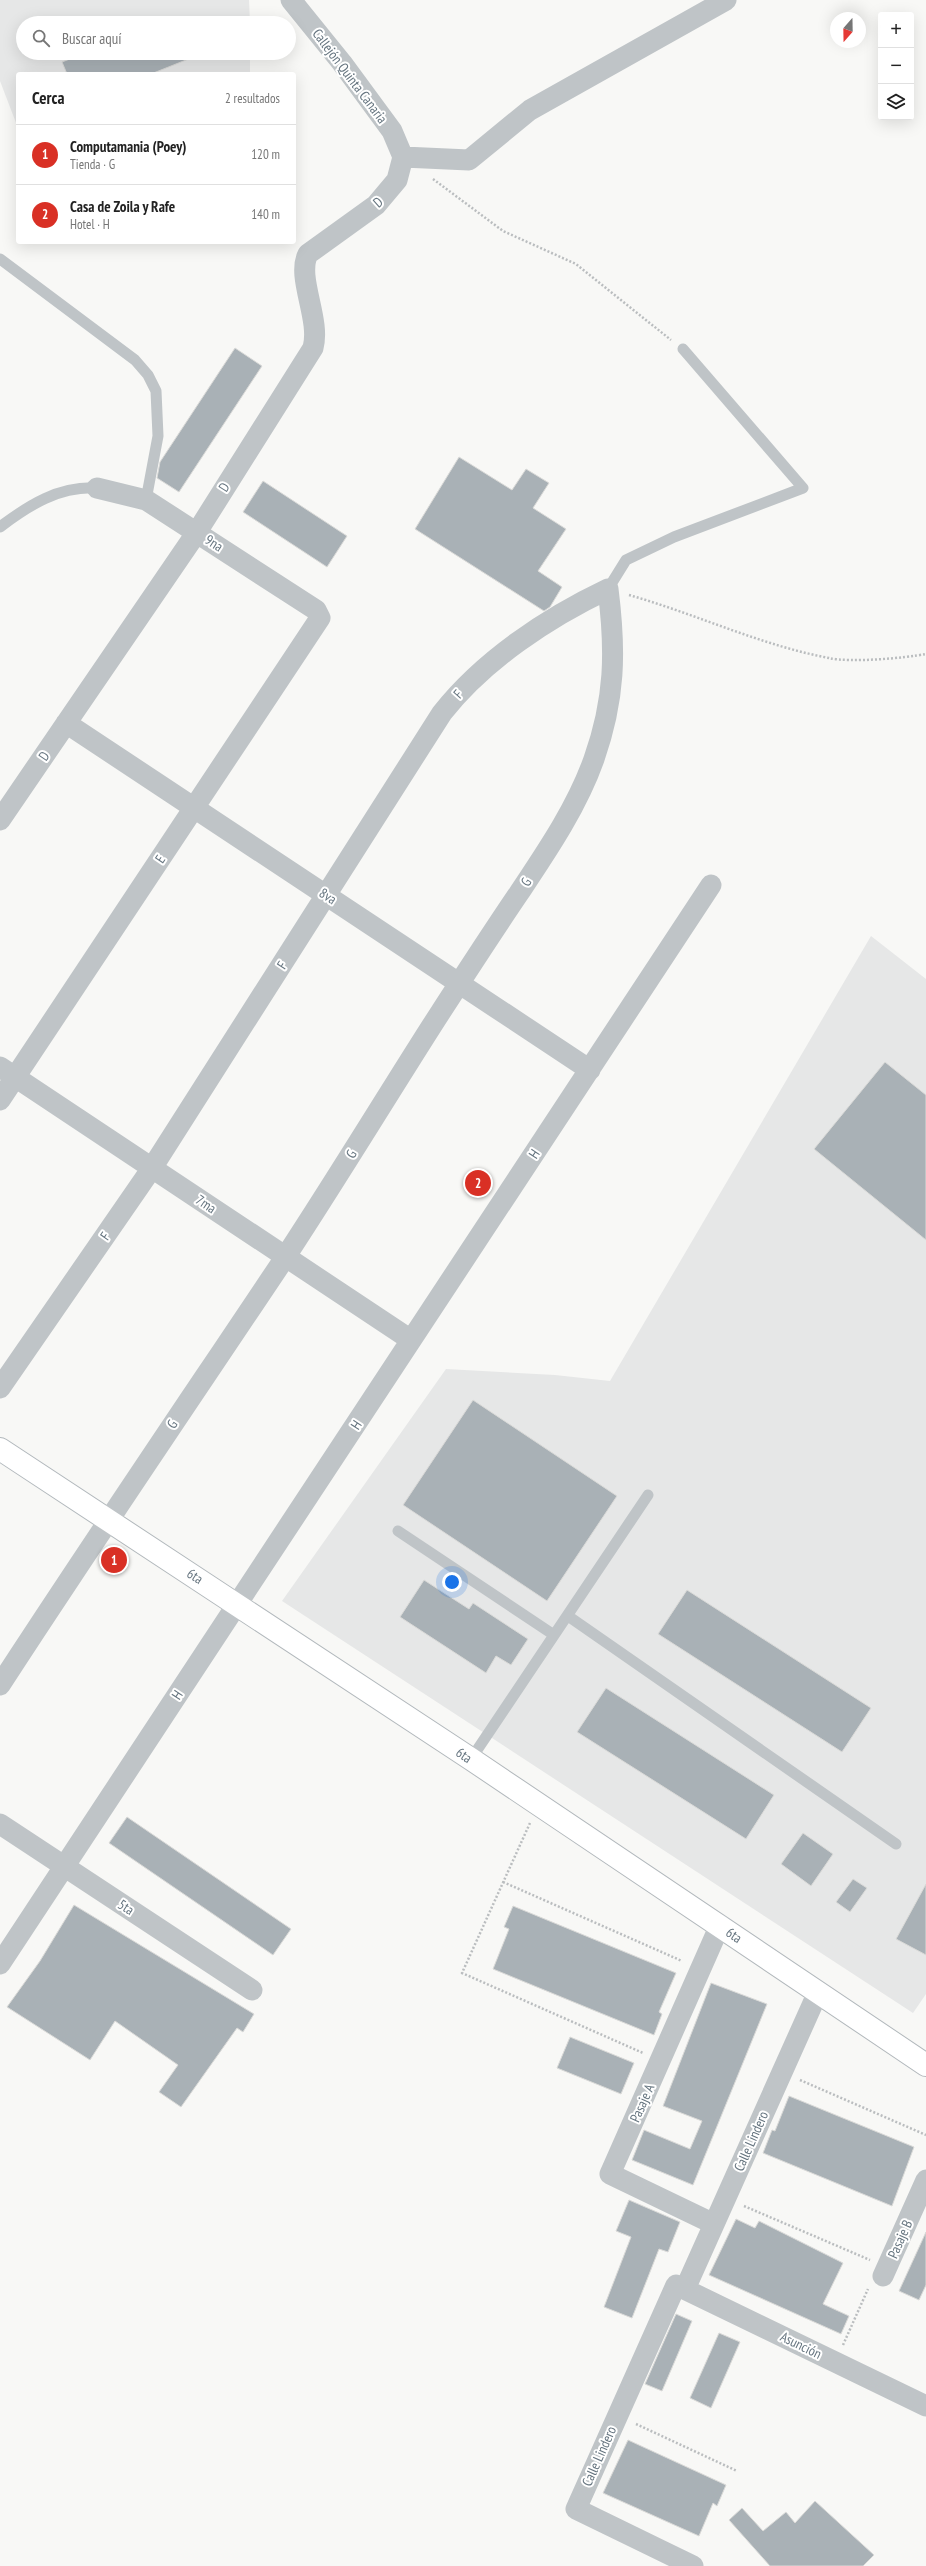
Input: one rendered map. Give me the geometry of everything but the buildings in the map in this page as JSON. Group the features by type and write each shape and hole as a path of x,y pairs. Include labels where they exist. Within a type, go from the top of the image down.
{"main road":[{"name":"6ta","path":"0,1449 238,1604 720,1925 926,2065"}],"street":[{"name":"Callejón Quinta Canaria","path":"291,0 342,63 392,131 403,157"},
{"path":"403,157 469,160 530,110 726,0"},
{"name":"D","path":"0,820 196,532 313,348 316,338 305,260 308,254 380,201 397,180 403,157"},
{"name":"9na","path":"97,488 146,500 316,610 320,618"},
{"name":"F","path":"0,1388 152,1168 442,713 460,690 489,665 577,604 608,589"},
{"name":"G","path":"0,1685 108,1519 285,1257 459,983 549,847 577,797 593,761 605,721 614,675 614,632 608,589"},
{"name":"E","path":"0,1100 8,1072 194,808 320,618"},
{"name":"8va","path":"66,723 590,1070"},
{"name":"H","path":"0,1964 712,885"},
{"name":"7ma","path":"8,1072 411,1340"},
{"name":"5ta","path":"0,1824 252,1990"},
{"name":"Pasaje A","path":"714,2224 610,2174 720,1925"},
{"name":"Calle Lindero","path":"692,2566 576,2509 617,2416 680,2287 714,2224 818,1992"},
{"name":"Pasaje B","path":"885,2272 926,2180"},
{"name":"Asunción","path":"680,2287 926,2406"}],"lane":[{"path":"0,259 135,360 148,376 156,391 158,436 146,500"},
{"path":"608,589 626,560 674,537 803,488 683,349"},
{"path":"0,527 31,504 79,487 97,488"},
{"path":"471,1759 648,1495"},
{"path":"398,1530 554,1634"},
{"path":"568,1616 896,1844"}],"path":[{"path":"428,175 503,231 576,264 683,349"},
{"path":"608,589 756,638 830,659 908,658 926,654"},
{"path":"538,1804 462,1974 660,2060"},
{"path":"503,1882 700,1969"},
{"path":"782,2072 926,2135"},
{"path":"725,2198 885,2272 870,2284 836,2362"},
{"path":"617,2416 737,2471"}],"shaded area":[{"path":"0,0 249,0 250,16 16,16 16,60 250,60 250,72 16,72 16,123 0,81"},
{"path":"871,936 926,979 926,1994 913,2013 282,1601 446,1369 555,1375 610,1381"}],"place":[{"name":"Casa de Zoila y Rafe","path":"478,1183"},
{"name":"Computamania (Poey)","path":"114,1560"}]}
